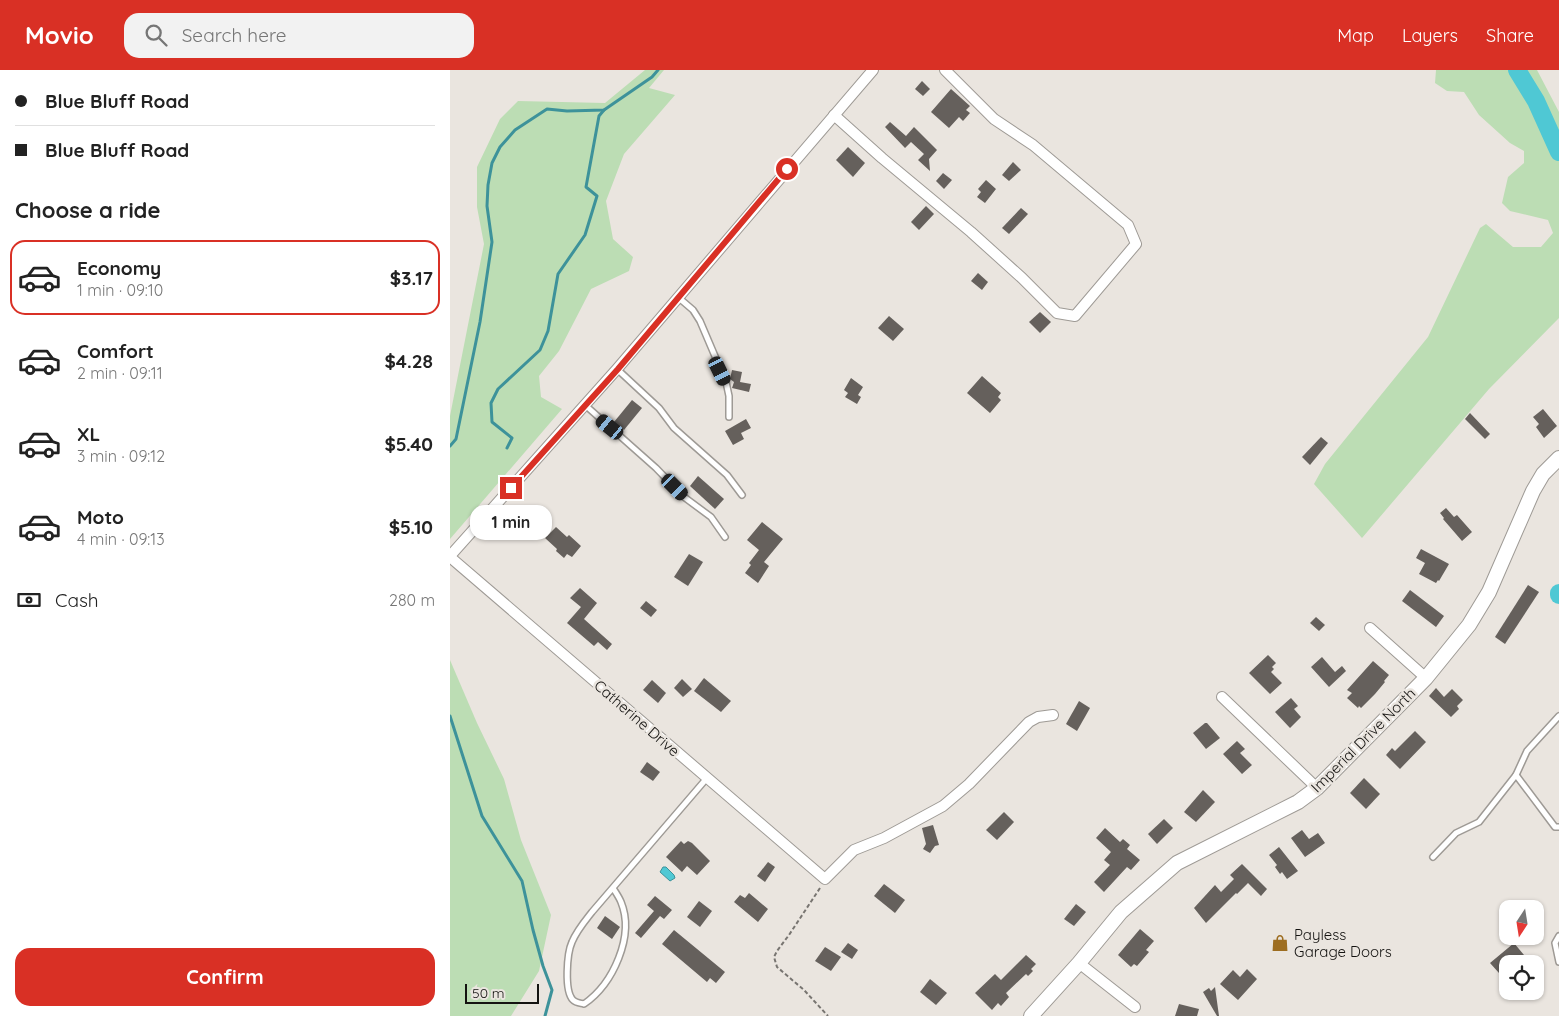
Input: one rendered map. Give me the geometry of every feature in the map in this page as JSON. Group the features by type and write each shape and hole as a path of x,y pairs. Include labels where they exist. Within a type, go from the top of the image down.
{"street":[{"path":"450,556 618,369 874,70"},
{"path":"834,115 882,158 971,232 1057,313 1075,316 1136,244 1128,225 1033,145 994,120 945,70"},
{"name":"Imperial Drive North","path":"1031,1016 1079,963 1121,912 1177,863 1298,802 1317,788 1426,678 1469,625 1489,592 1533,491 1543,474 1559,458"},
{"name":"Catherine Drive","path":"450,556 825,879"},
{"path":"1370,628 1426,678"},
{"path":"1222,696 1317,788"},
{"path":"825,879 854,850 884,838 943,806 969,784 1029,722 1038,717 1053,716"},
{"path":"1079,963 1135,1007"}],"lane":[{"path":"678,298 693,310 700,322 726,382 729,396 729,417"},
{"path":"618,369 659,408 674,428 727,475 742,495"},
{"path":"585,406 656,468 684,496 711,517 725,537"},
{"path":"1433,857 1456,833 1479,822 1516,775 1527,751 1559,716"},
{"path":"1516,775 1555,826 1559,827"},
{"path":"613,888 621,901 624,912 625,934 622,947 609,978 592,998 584,1004 576,1002 570,994 568,985 568,961 571,943 578,930 613,888 707,778"},
{"path":"1559,936 1555,943 1559,962"}],"path":[{"path":"825,879 774,957 778,967 804,990 828,1016"}],"green space":[{"path":"645,70 664,70 649,88 675,95 624,154 606,201 613,239 633,257 629,271 591,289 559,351 539,376 541,397 562,409 450,539 450,416 484,244 477,207 477,167 500,119 518,101 605,103"},
{"path":"1436,70 1537,70 1559,112 1559,318 1489,389 1362,538 1314,484 1325,464 1428,337 1480,228 1486,224 1513,247 1541,247 1553,233 1548,220 1510,211 1502,203 1508,177 1524,163 1524,151 1510,143 1479,115 1464,92 1447,91 1435,83"},
{"path":"450,660 504,779 521,840 551,915 539,971 511,1016 450,1016"}],"water":[{"path":"663,867 666,867 675,878 670,881 660,872"}],"building":[{"path":"922,81 930,89 923,96 915,89"},
{"path":"951,89 970,106 966,110 970,113 963,121 959,117 949,128 931,112"},
{"path":"890,122 906,136 914,127 937,150 929,159 930,171 918,160 924,154 911,142 905,148 885,127"},
{"path":"848,147 865,163 853,177 836,160"},
{"path":"1013,162 1021,170 1009,181 1002,175"},
{"path":"943,173 952,180 944,189 936,181"},
{"path":"986,180 996,189 985,203 977,197 981,192 978,189"},
{"path":"926,206 934,214 919,230 911,222"},
{"path":"1021,208 1028,214 1009,234 1002,228"},
{"path":"978,273 988,282 982,290 971,281"},
{"path":"1040,312 1051,322 1040,333 1029,322"},
{"path":"889,316 904,329 893,341 878,328"},
{"path":"732,370 742,372 740,382 751,384 749,392 732,388 734,382 730,379"},
{"path":"982,376 1001,393 998,397 1001,400 990,413 967,393"},
{"path":"851,378 863,387 858,395 861,397 857,404 845,397 848,393 844,390"},
{"path":"632,400 642,408 624,430 614,422"},
{"path":"1543,409 1557,426 1544,438 1536,427 1539,424 1533,417"},
{"path":"1470,413 1490,434 1485,439 1465,419"},
{"path":"746,419 751,428 741,433 744,439 733,445 725,431"},
{"path":"1321,437 1328,443 1310,465 1302,457"},
{"path":"698,476 724,499 715,509 690,486"},
{"path":"1446,508 1454,517 1457,515 1472,532 1462,541 1440,513"},
{"path":"762,522 783,539 764,562 769,566 758,583 745,573 751,565 749,563 759,550 747,540"},
{"path":"556,527 581,546 572,557 567,554 564,558 545,538"},
{"path":"1421,549 1449,564 1436,583 1419,574 1425,563 1416,558"},
{"path":"689,554 703,562 688,586 674,577"},
{"path":"1528,585 1539,592 1505,644 1495,637"},
{"path":"580,588 597,603 584,619 612,644 607,650 598,642 594,646 567,623 581,607 570,598"},
{"path":"1410,590 1444,616 1436,627 1402,601"},
{"path":"646,601 657,610 651,617 640,608"},
{"path":"1316,617 1325,625 1319,631 1310,623"},
{"path":"1268,655 1276,663 1272,667 1274,669 1271,672 1282,683 1270,694 1249,673"},
{"path":"1322,657 1335,672 1342,666 1346,671 1329,687 1311,667"},
{"path":"1373,661 1389,675 1375,694 1361,708 1359,706 1358,708 1347,698 1352,693 1347,690"},
{"path":"704,678 731,701 721,712 694,691"},
{"path":"682,679 692,689 683,697 674,688"},
{"path":"652,680 666,693 658,703 643,690"},
{"path":"1436,688 1444,697 1452,689 1463,700 1457,706 1459,709 1451,717 1429,696"},
{"path":"1291,698 1298,706 1294,709 1301,717 1290,728 1275,712"},
{"path":"1079,701 1090,708 1077,731 1066,724"},
{"path":"1205,723 1220,738 1206,749 1193,733"},
{"path":"1415,731 1426,742 1400,769 1386,755 1392,748 1395,751"},
{"path":"1237,741 1245,749 1240,753 1252,765 1242,774 1223,754"},
{"path":"647,762 660,772 653,781 640,772"},
{"path":"1364,778 1380,794 1366,809 1350,793"},
{"path":"1203,790 1215,802 1196,822 1184,812"},
{"path":"1004,812 1014,822 997,840 986,830"},
{"path":"1164,819 1173,828 1157,844 1148,834"},
{"path":"933,825 939,845 935,846 930,853 923,849 926,844 922,828"},
{"path":"1105,828 1120,842 1123,839 1130,845 1127,849 1140,860 1131,870 1127,867 1104,892 1094,882 1110,865 1104,860 1111,852 1096,838"},
{"path":"1302,830 1309,839 1318,833 1325,843 1305,857 1291,838"},
{"path":"681,841 684,844 688,841 692,843 710,861 697,875 687,866 682,872 666,857"},
{"path":"1279,847 1298,871 1287,879 1282,872 1280,874 1275,867 1277,865 1269,855"},
{"path":"768,862 775,867 765,882 757,876"},
{"path":"1242,864 1267,889 1261,896 1248,883 1206,923 1194,908 1215,885 1221,892 1234,879 1230,875"},
{"path":"884,884 905,900 895,913 874,896"},
{"path":"749,893 768,909 758,922 734,902 740,895 745,898"},
{"path":"655,896 672,910 664,919 660,916 641,938 635,933 654,911 647,905"},
{"path":"699,901 712,911 700,927 687,917"},
{"path":"1076,904 1086,912 1074,926 1064,919"},
{"path":"605,916 620,927 612,939 597,928"},
{"path":"1140,929 1154,941 1146,950 1149,952 1137,966 1134,964 1131,967 1118,955"},
{"path":"674,930 725,972 716,983 710,978 707,982 662,944"},
{"path":"1280,936 1286,942 1280,948 1274,942"},
{"path":"848,943 858,950 852,959 841,952"},
{"path":"1512,945 1516,945 1524,955 1500,955"},
{"path":"825,947 841,957 831,971 815,961"},
{"path":"1026,955 1036,964 1031,969 1033,971 1028,976 1026,974 1006,993 1009,997 1001,1006 998,1003 992,1010 975,993 995,974 1001,980"},
{"path":"1499,956 1499,973 1490,963"},
{"path":"1247,969 1257,979 1238,1000 1220,984 1233,970 1240,977"},
{"path":"930,979 947,993 936,1005 920,992"},
{"path":"1215,987 1219,1016 1217,1016 1203,992 1209,988 1211,991"},
{"path":"1179,1004 1199,1009 1197,1016 1175,1016"}],"waterway":[{"path":"450,446 456,439 480,322 492,242 487,206 488,185 492,163 500,147 515,130 547,109 567,111 604,110 652,77 658,70"},
{"path":"1517,70 1536,101 1559,152"},
{"path":"507,448 512,438 492,422 491,403 498,389 540,350 548,331 558,274 585,235 597,196 586,187 599,116 604,110"},
{"path":"450,716 482,816 522,881 533,930 552,990 545,1016"}],"place":[{"name":"Payless Garage Doors","path":"1280,943"}],"route":[{"path":"511,488 618,369 787,169"}]}
